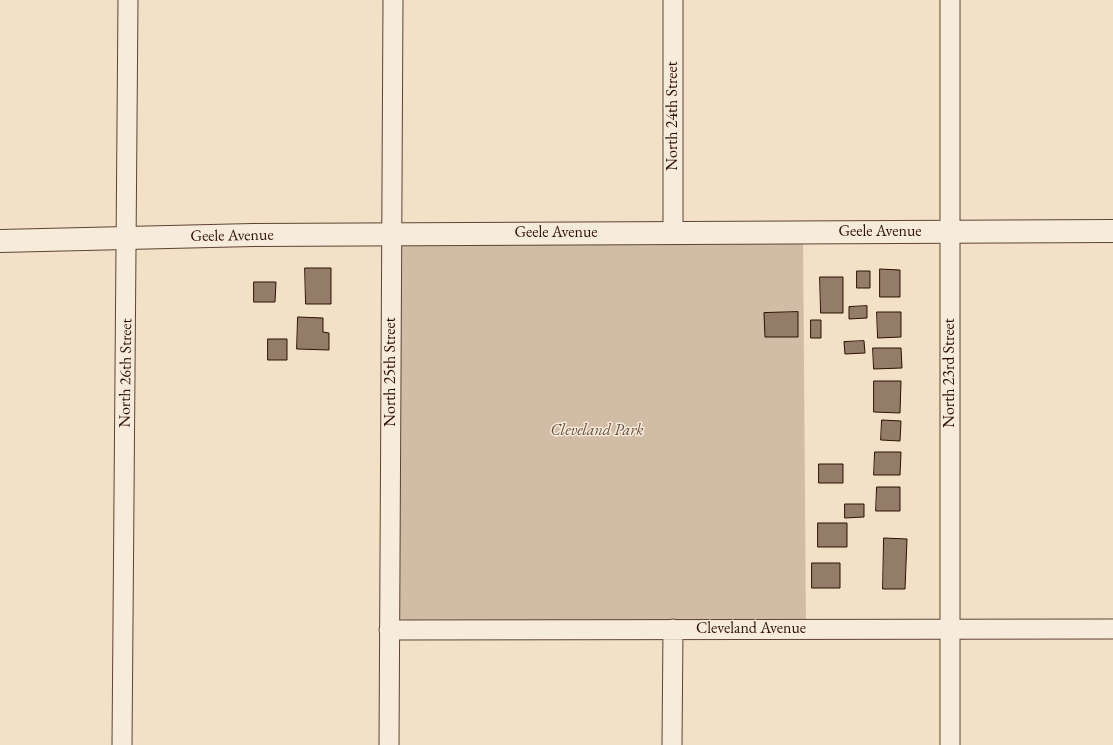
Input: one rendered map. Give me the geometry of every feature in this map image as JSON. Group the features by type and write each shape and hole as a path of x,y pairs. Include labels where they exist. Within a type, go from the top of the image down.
{"street":[{"name":"North 26th Street","path":"122,745 128,0"},
{"name":"North 25th Street","path":"389,745 393,0"},
{"name":"North 24th Street","path":"673,0 673,233"},
{"name":"North 23rd Street","path":"950,0 950,745"},
{"name":"Geele Avenue","path":"0,241 392,234 1113,231"},
{"name":"Cleveland Avenue","path":"389,630 1113,629"},
{"path":"672,745 673,630"}],"green space":[{"name":"Cleveland Park","path":"803,232 806,629 389,630 392,234"}],"building":[{"path":"305,268 331,268 331,304 306,304"},
{"path":"880,269 900,270 900,297 880,297"},
{"path":"857,271 870,271 870,288 857,288"},
{"path":"820,277 843,277 843,313 821,313"},
{"path":"254,282 276,282 275,302 254,302"},
{"path":"867,306 867,318 849,319 849,307"},
{"path":"798,312 798,337 765,337 764,313"},
{"path":"877,312 901,312 901,337 878,338"},
{"path":"298,317 323,318 323,332 329,333 329,350 297,349"},
{"path":"811,320 821,320 821,338 811,338"},
{"path":"268,339 287,339 287,360 268,360"},
{"path":"864,341 865,353 845,354 844,342"},
{"path":"873,348 901,348 902,368 874,369"},
{"path":"874,381 901,381 900,413 874,412"},
{"path":"882,420 901,421 900,441 881,440"},
{"path":"875,452 901,452 900,475 874,475"},
{"path":"819,464 843,464 843,483 819,483"},
{"path":"877,487 900,487 900,511 876,511"},
{"path":"845,504 864,504 864,517 845,518"},
{"path":"818,523 847,523 847,547 818,547"},
{"path":"884,538 907,539 905,589 883,589"},
{"path":"812,563 840,563 840,588 812,588"}]}
